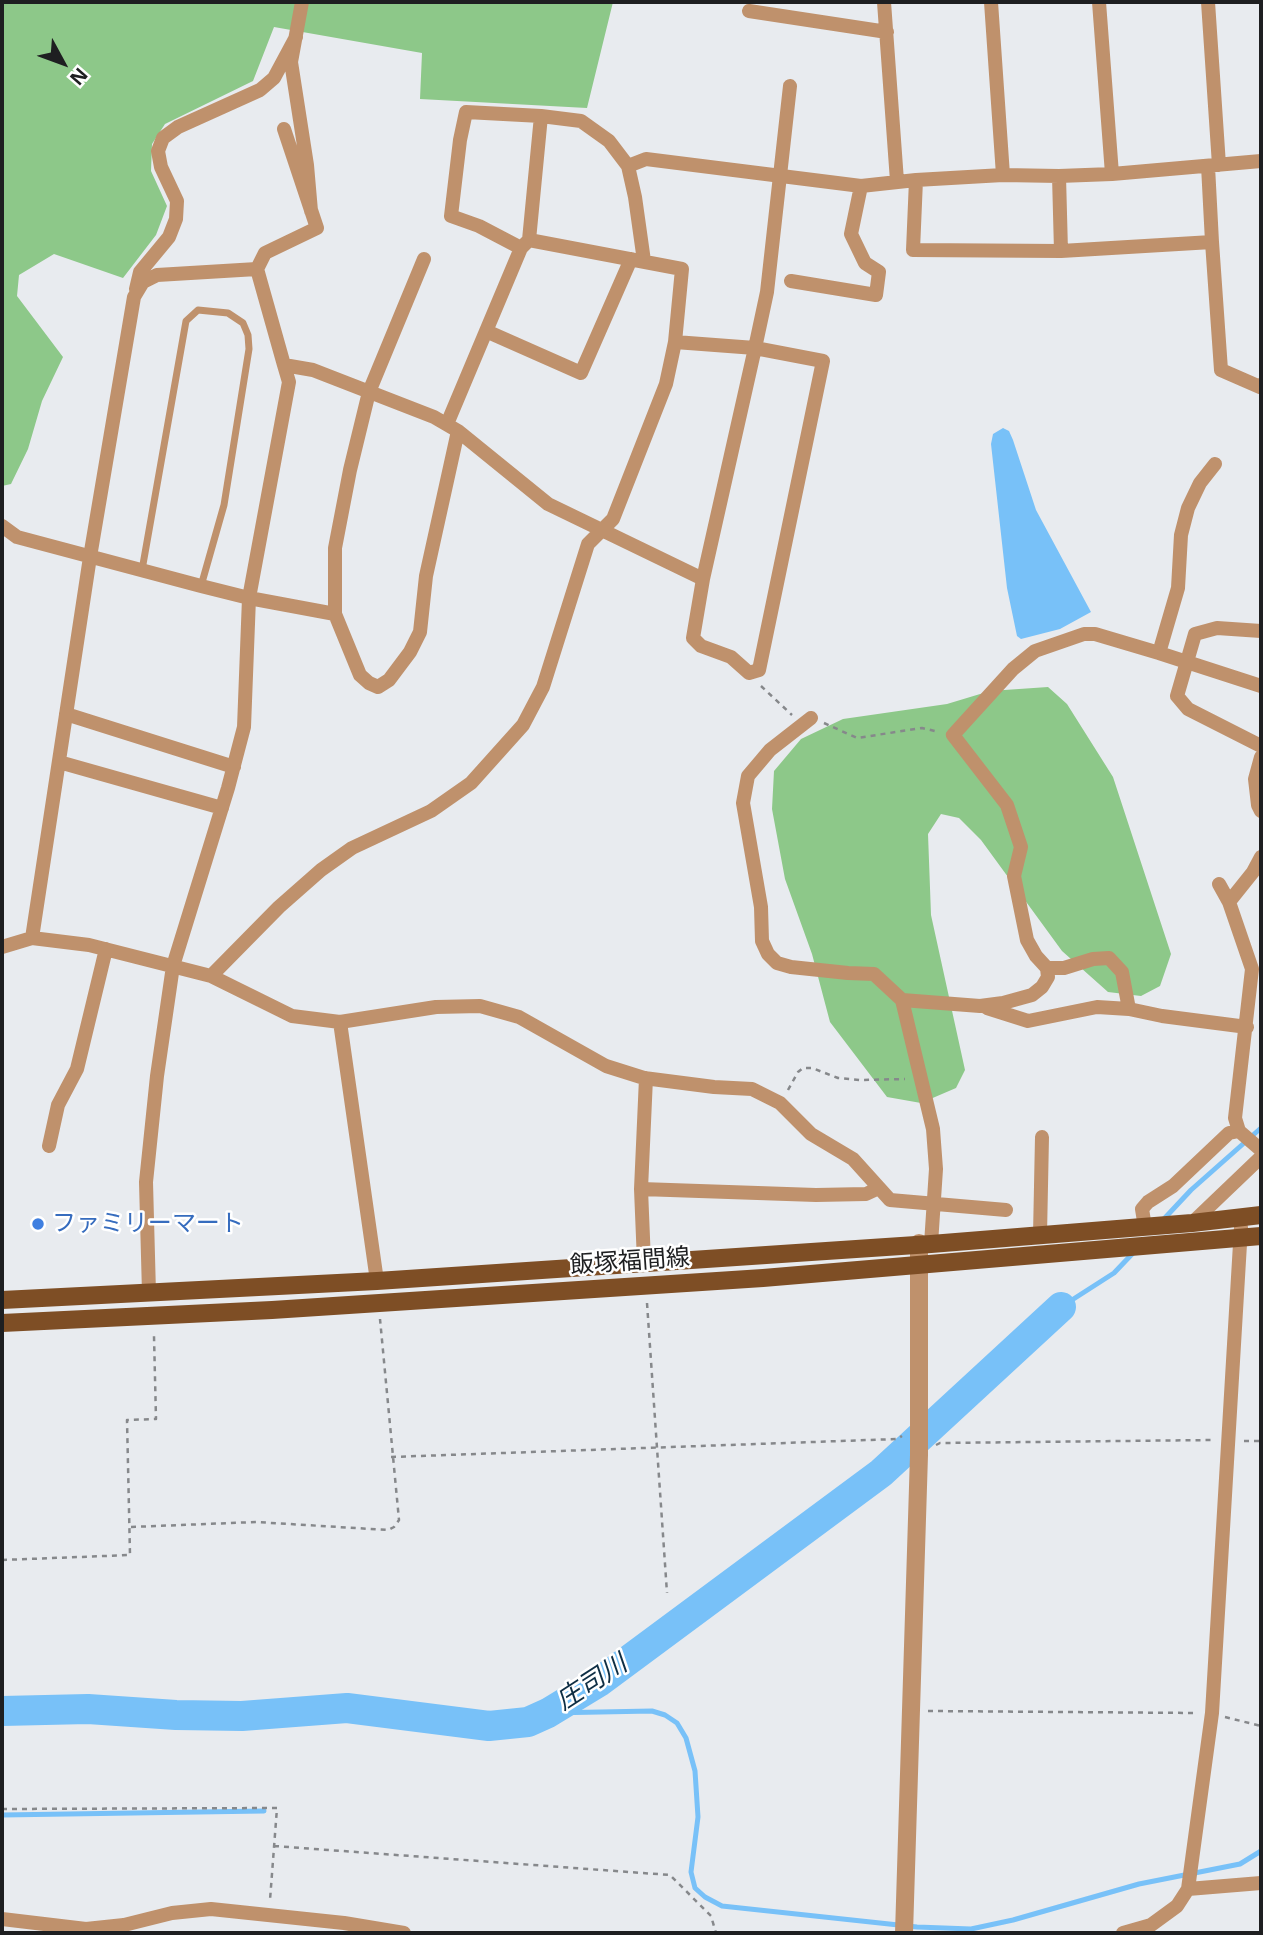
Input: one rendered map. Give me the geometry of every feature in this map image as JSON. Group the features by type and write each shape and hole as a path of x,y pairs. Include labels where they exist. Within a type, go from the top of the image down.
{"main road":[{"name":"飯塚福間線","path":"2,1300 377,1281 1040,1235 1242,1219 1261,1215"},
{"name":"飯塚福間線","path":"2,1323 646,1286 919,1266 1261,1236"}],"street":[{"path":"302,2 291,62 307,165 311,211"},
{"path":"884,2 897,181"},
{"path":"991,2 1003,175"},
{"path":"1099,2 1112,174"},
{"path":"1208,2 1213,165 1212,242 1221,370 1260,387 1261,385"},
{"path":"749,11 887,32"},
{"path":"32,938 90,557 134,297 140,272 169,237 176,219 177,201 161,167 158,151 163,138 178,127 260,90 274,78 296,37"},
{"path":"675,342 755,348 823,361 759,670 749,673 731,657 701,646 693,638 703,579 755,348 767,292 790,86"},
{"path":"211,976 279,907 321,870 352,848 431,811 471,783 523,725 543,687 588,544 613,519 666,384 675,342 682,269 637,260 525,244 452,216 460,140 466,113 541,116 581,121 609,141 628,166 635,197 637,260 581,373 486,331"},
{"path":"424,259 369,392 349,470 335,548 335,614 360,675 378,687 389,680 410,652 420,632 426,576 453,428 486,331 525,244 541,116"},
{"path":"149,1293 146,1182 157,1076 173,966 244,727 248,598 289,382 257,270 265,253 317,228 284,129"},
{"path":"628,166 646,159 861,186 897,181 1003,175 1112,174 1261,161"},
{"path":"1059,176 1061,251"},
{"path":"916,180 913,250 1061,251 1212,242"},
{"path":"791,281 876,295 879,272 865,263 851,234 861,186"},
{"path":"134,297 143,282 157,275 257,270"},
{"path":"284,365 313,370 434,417 453,428 548,504 703,579"},
{"path":"1159,653 1178,588 1181,536 1188,508 1200,484 1215,464"},
{"path":"2,526 17,537 90,557 248,598 335,614"},
{"path":"1261,631 1217,628 1195,634 1177,696 1188,709 1261,746"},
{"path":"902,1000 980,1006 1003,1003 1032,995 1048,977 1047,968 1036,957 1027,940 1014,876 1021,847 1007,805 953,735 1013,668 1035,651 1084,634 1095,634 1186,660 1261,686"},
{"path":"66,714 234,766"},
{"path":"807,721 770,750 748,776 743,803 761,907 762,942 777,963 790,967 874,974 902,1000 933,1129 936,1169 934,1205 919,1266 919,1457 904,1933"},
{"path":"1261,757 1255,779 1261,811"},
{"path":"59,762 222,808"},
{"path":"1229,902 1261,858"},
{"path":"1219,884 1229,902 1252,969 1235,1118 1239,1131 1261,1150"},
{"path":"2,947 32,938 106,949 211,976 292,1016 340,1022 436,1007 480,1006 519,1017 606,1066 646,1078 752,1089 780,1103 811,1134 853,1159 890,1200 1006,1210"},
{"path":"50,1146 58,1105 77,1069 106,949"},
{"path":"1047,968 1064,968 1093,959 1109,958 1122,972 1129,1009"},
{"path":"980,1006 1028,1021 1097,1007 1129,1009 1247,1027"},
{"path":"340,1022 377,1281"},
{"path":"644,1262 641,1189 646,1078"},
{"path":"1146,1227 1142,1209 1148,1202 1173,1186 1229,1133 1239,1131"},
{"path":"1040,1235 1042,1137"},
{"path":"1192,1223 1261,1157"},
{"path":"641,1189 816,1195 866,1194 879,1188"},
{"path":"1123,1933 1151,1925 1177,1906 1188,1889 1212,1713 1242,1219"},
{"path":"1188,1889 1261,1883"},
{"path":"2,1919 86,1929 124,1925 172,1913 211,1909 385,1928 404,1933"}],"lane":[{"path":"142,570 186,321 198,310 228,313 243,324 248,335 249,349 224,505 201,586"}],"path":[{"path":"749,673 762,688 807,721 856,738 922,728 953,735"},
{"path":"780,1103 798,1072 803,1069 812,1068 838,1078 860,1080 922,1078"},
{"path":"646,1286 667,1593"},
{"path":"131,1527 256,1522 388,1530 399,1520 378,1302"},
{"path":"2,1560 130,1555 127,1420 156,1419 154,1336"},
{"path":"391,1457 897,1438 919,1428"},
{"path":"919,1457 940,1443 1261,1441"},
{"path":"911,1710 1212,1713 1261,1726"},
{"path":"2,1809 277,1808 269,1914"},
{"path":"274,1846 670,1875 711,1916 716,1933"}],"green space":[{"path":"2,2 613,2 587,108 420,99 422,53 274,27 253,81 165,124 152,144 151,171 167,206 156,235 123,278 54,254 19,275 17,296 63,357 42,401 28,449 11,484 2,486"},
{"path":"1048,687 1067,704 1113,777 1171,954 1160,986 1141,996 1108,992 1062,951 981,840 959,818 941,814 928,834 931,915 965,1070 956,1088 921,1103 887,1097 830,1022 812,954 785,879 772,809 774,771 801,739 843,719 947,704 990,691"}],"water":[{"path":"1003,428 1009,431 1013,440 1036,510 1091,612 1060,629 1021,639 1017,636 1007,588 991,444 993,434"}],"waterway":[{"path":"1162,1221 1191,1190 1261,1128"},
{"path":"1061,1307 1114,1273 1134,1252"},
{"name":"庄司川","path":"2,1711 88,1709 242,1716 347,1708 489,1726 528,1722 599,1682 881,1473 1061,1307"},
{"path":"548,1713 652,1711 677,1723 686,1738 695,1771 698,1817 691,1872 695,1888 722,1906 917,1927 971,1929 1013,1920 1139,1884 1240,1864 1261,1851"},
{"path":"2,1815 264,1811"}],"place":[{"name":"ファミリーマート","path":"38,1224"}]}
